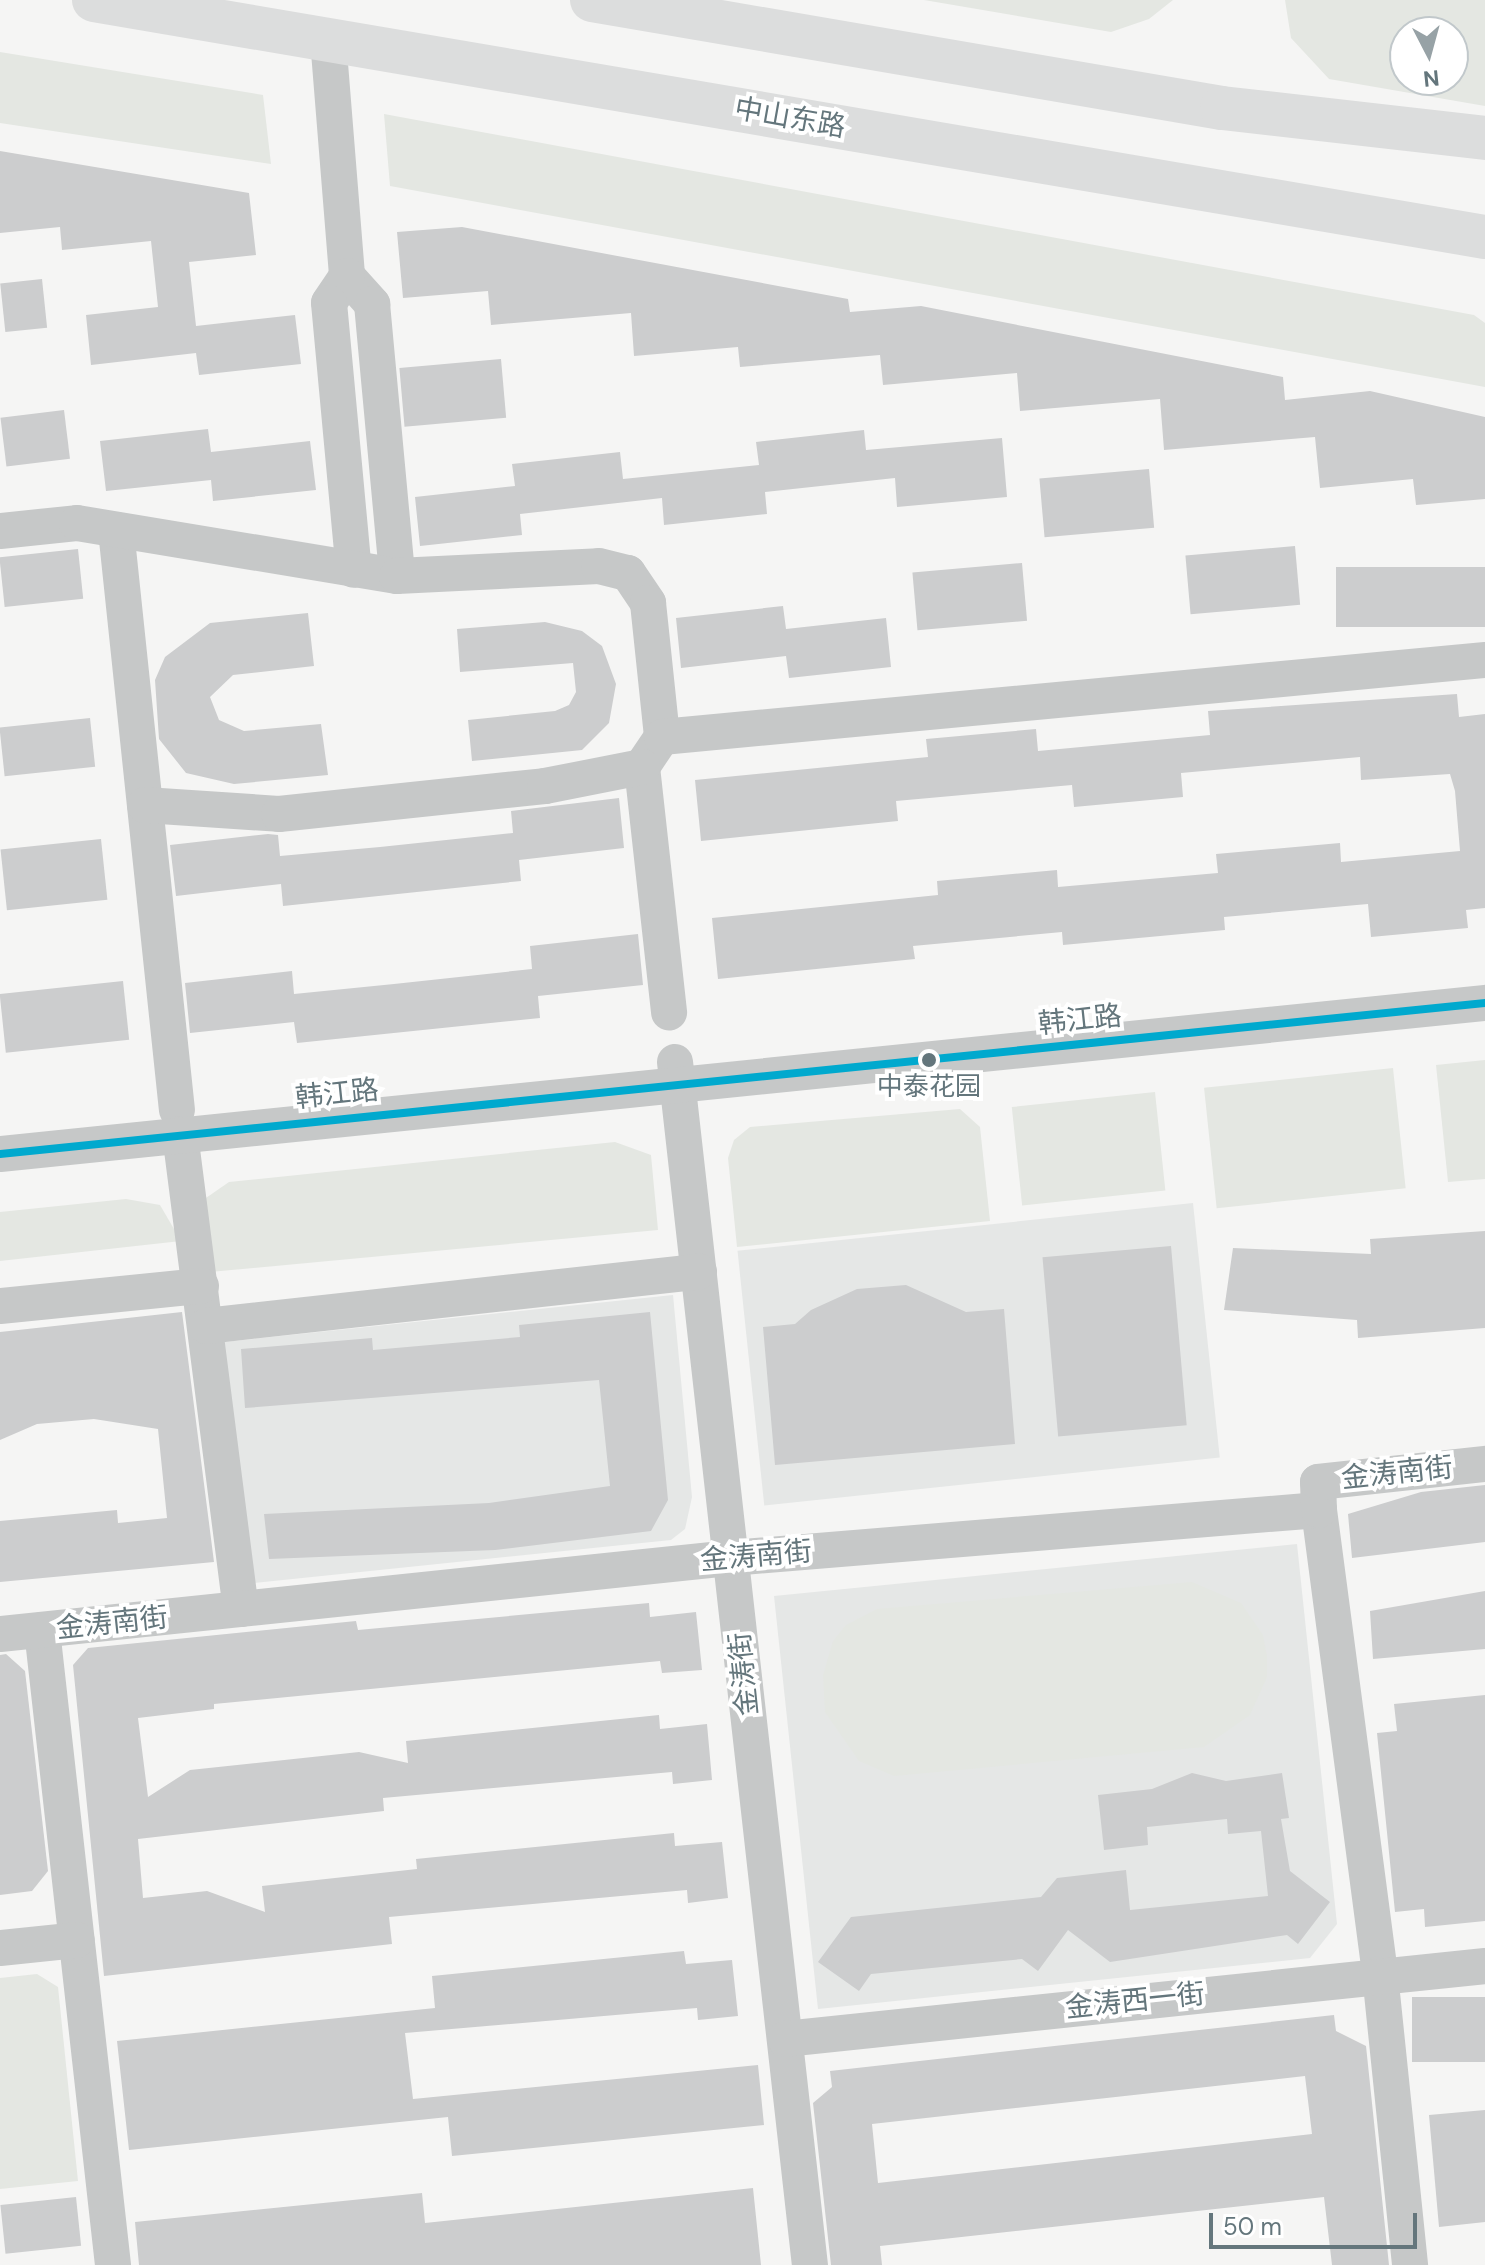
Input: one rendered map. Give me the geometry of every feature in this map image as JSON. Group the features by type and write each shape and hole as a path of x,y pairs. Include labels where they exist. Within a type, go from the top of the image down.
{"main road":[{"name":"中山东路","path":"94,0 1485,237"},
{"path":"592,0 1222,108 1485,138"},
{"path":"1403,221 1485,264"}],"street":[{"path":"328,39 347,276 372,304 397,576"},
{"path":"347,276 329,303 354,570"},
{"path":"0,531 77,523 397,576 599,566 628,573 648,603 662,737 642,767 669,1013"},
{"path":"116,530 178,1122 241,1609"},
{"path":"662,737 1485,660"},
{"path":"145,805 279,814 545,786 642,767"},
{"name":"韩江路","path":"0,1129 178,1122 677,1072 1485,981"},
{"name":"韩江路","path":"677,1072 1485,1003"},
{"name":"金涛街","path":"677,1072 810,2265"},
{"name":"韩江路","path":"0,1154 178,1122"},
{"path":"206,1326 699,1272"},
{"path":"0,1306 201,1286"},
{"name":"金涛南街","path":"0,1634 731,1558 1319,1510 1318,1482 1485,1464"},
{"path":"1319,1510 1380,1974 1410,2265"},
{"path":"42,1630 113,2265"},
{"path":"0,1948 77,1940"},
{"name":"金涛西一街","path":"785,2039 1380,1974 1485,1966"}],"shaded area":[{"path":"924,0 1173,0 1149,19 1111,32"},
{"path":"1285,0 1485,0 1485,106 1427,96 1469,96 1469,16 1389,16 1389,89 1329,79 1291,38"},
{"path":"0,52 263,95 271,164 0,123"},
{"path":"384,114 1474,315 1485,323 1485,387 390,186"},
{"path":"1485,1060 1485,1179 1448,1182 1436,1065"},
{"path":"1393,1068 1406,1188 1217,1208 1204,1088"},
{"path":"1155,1092 1165,1190 1022,1206 1012,1107"},
{"path":"960,1109 980,1127 990,1221 737,1247 728,1158 734,1140 750,1127"},
{"path":"615,1142 651,1155 658,1230 210,1272 203,1200 229,1182"},
{"path":"126,1199 160,1205 181,1241 0,1261 0,1212"},
{"path":"1193,1203 1220,1458 764,1505 738,1251"},
{"path":"673,1295 692,1497 685,1529 671,1540 253,1583 224,1342"},
{"path":"1297,1544 1337,1924 1310,1958 818,2009 774,1596"},
{"path":"1192,1582 1241,1603 1263,1635 1267,1656 1267,1677 1250,1715 1204,1747 894,1776 859,1761 825,1712 823,1675 833,1641 846,1625 877,1609"},
{"path":"37,1974 58,1987 78,2181 0,2189 0,1978"}],"building":[{"path":"0,151 249,193 256,255 189,262 196,326 295,315 301,364 199,375 196,353 91,365 86,315 158,307 151,241 62,250 60,227 0,233"},
{"path":"462,227 848,299 850,312 921,306 1283,377 1285,400 1370,391 1485,417 1485,499 1416,505 1413,479 1320,488 1315,437 1164,450 1160,399 1020,411 1017,373 883,385 880,355 740,367 738,347 634,356 631,313 491,325 488,291 403,298 397,232"},
{"path":"42,279 47,328 5,332 0,283"},
{"path":"501,359 506,418 405,427 399,368"},
{"path":"64,410 70,459 6,466 0,418"},
{"path":"208,429 211,452 310,441 316,490 213,501 211,480 106,491 100,441"},
{"path":"864,430 866,450 1002,438 1007,497 897,507 895,478 765,492 767,514 664,525 662,498 520,514 522,535 420,546 415,497 515,486 512,464 620,452 623,479 759,465 756,442"},
{"path":"1149,469 1154,528 1045,537 1039,479"},
{"path":"1295,546 1300,605 1191,614 1185,556"},
{"path":"78,549 83,599 5,607 0,557"},
{"path":"1022,563 1027,621 917,630 912,573"},
{"path":"1336,567 1485,567 1485,627 1336,627"},
{"path":"783,606 786,629 886,618 891,667 789,678 786,656 681,668 676,618"},
{"path":"308,613 314,666 233,675 210,697 219,720 244,731 321,724 328,775 234,784 186,773 159,739 155,680 165,657 210,623"},
{"path":"545,622 582,631 602,646 616,684 609,723 582,750 472,761 468,720 555,711 569,705 576,692 573,663 460,672 457,629"},
{"path":"1457,694 1459,717 1485,714 1485,908 1466,910 1468,928 1371,937 1368,904 1224,917 1225,930 1063,945 1062,932 913,946 915,959 718,979 712,918 938,895 937,881 1057,870 1058,887 1218,873 1216,854 1340,843 1341,862 1460,851 1455,791 1450,774 1361,780 1360,757 1181,773 1183,797 1074,807 1072,785 896,801 898,821 701,841 695,780 928,757 926,739 1036,729 1038,751 1210,735 1208,711"},
{"path":"90,718 95,767 5,776 0,727"},
{"path":"619,798 624,848 519,860 521,881 283,906 281,884 176,896 170,845 268,834 278,835 280,856 380,847 513,833 511,811"},
{"path":"101,839 107,900 7,910 1,850"},
{"path":"638,934 643,985 538,996 540,1018 297,1043 294,1022 190,1033 185,983 292,971 294,994 394,984 532,969 530,946"},
{"path":"123,981 129,1040 6,1053 0,994"},
{"path":"1485,1231 1485,1328 1358,1338 1357,1320 1224,1310 1233,1248 1371,1254 1370,1239"},
{"path":"1171,1246 1187,1425 1058,1437 1042,1257"},
{"path":"906,1285 966,1312 1004,1309 1015,1444 775,1465 763,1327 795,1324 811,1310 857,1289"},
{"path":"182,1312 214,1562 0,1582 0,1521 117,1510 118,1523 167,1518 158,1429 94,1419 37,1424 0,1440 0,1332"},
{"path":"650,1312 668,1500 651,1531 495,1550 269,1559 264,1514 489,1503 610,1486 599,1380 245,1408 241,1349 372,1338 373,1350 520,1337 519,1325"},
{"path":"1485,1485 1485,1542 1352,1558 1348,1514 1421,1492"},
{"path":"1485,1591 1485,1649 1373,1659 1370,1611"},
{"path":"649,1603 650,1617 696,1612 702,1670 662,1673 660,1661 214,1704 214,1709 138,1718 148,1797 190,1770 359,1752 408,1763 406,1741 659,1715 660,1729 707,1724 712,1780 673,1784 672,1772 383,1798 384,1811 138,1839 143,1898 207,1891 265,1912 262,1886 417,1869 416,1859 674,1833 675,1846 722,1842 728,1898 688,1903 687,1890 389,1917 392,1944 104,1976 73,1665 88,1648 356,1621 358,1630"},
{"path":"6,1654 25,1671 48,1871 32,1891 0,1895 0,1655"},
{"path":"1485,1695 1485,1921 1425,1927 1424,1909 1395,1912 1377,1733 1397,1731 1394,1704"},
{"path":"1192,1773 1226,1781 1282,1773 1289,1818 1281,1819 1290,1871 1330,1902 1298,1944 1287,1935 1110,1962 1068,1930 1038,1971 1022,1959 871,1974 859,1991 818,1962 851,1917 1041,1897 1057,1878 1126,1870 1130,1910 1268,1896 1261,1831 1228,1834 1227,1819 1147,1827 1148,1845 1104,1850 1098,1795 1152,1789"},
{"path":"684,1951 686,1964 732,1960 738,2016 698,2020 697,2008 405,2033 413,2099 758,2065 764,2125 452,2156 448,2117 129,2150 117,2041 435,2008 432,1976"},
{"path":"1412,1997 1485,1997 1485,2062 1412,2062"},
{"path":"1334,2015 1336,2031 1366,2046 1389,2265 1332,2265 1324,2197 880,2246 882,2265 831,2265 813,2103 832,2087 830,2071","holes":["1305,2076 1312,2134 878,2183 872,2124"]},
{"path":"1485,2110 1485,2222 1439,2227 1429,2115"},
{"path":"753,2188 761,2265 139,2265 135,2222 422,2193 425,2223"},
{"path":"76,2197 81,2246 6,2254 0,2205"}],"transit line":[{"path":"0,1154 1485,1003"}],"place":[{"name":"中泰花园","path":"929,1060"}]}
